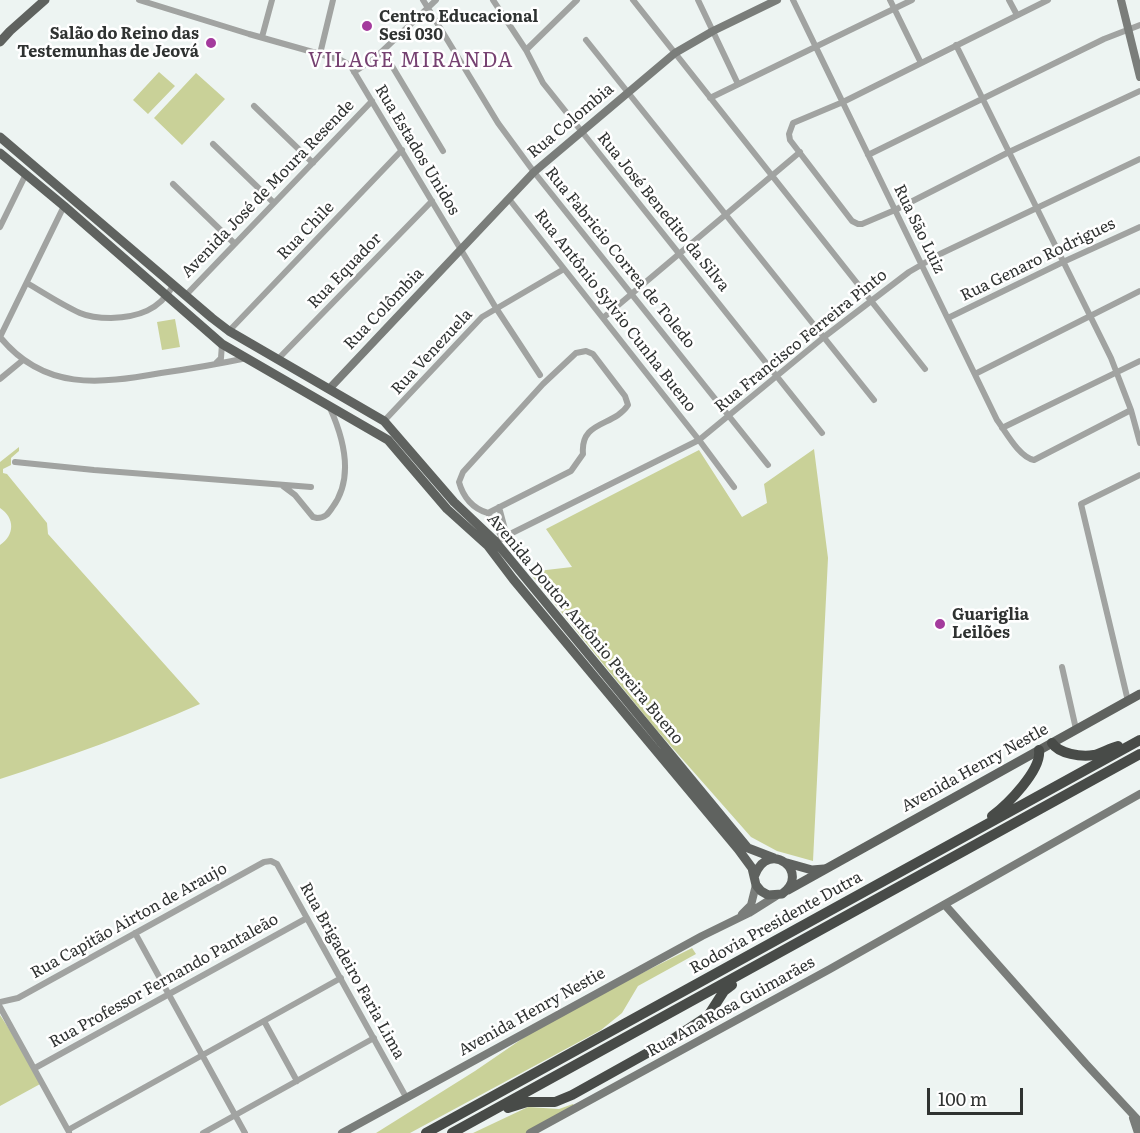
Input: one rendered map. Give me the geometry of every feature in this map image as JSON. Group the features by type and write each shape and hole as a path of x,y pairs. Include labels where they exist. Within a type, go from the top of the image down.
{"highway":[{"path":"1052,743 1057,749 1087,755 1138,741"},
{"name":"Rodovia Presidente Dutra","path":"426,1133 1138,741"},
{"path":"968,836 1010,801 1039,758 1039,750"},
{"name":"Rodovia Presidente Dutra","path":"452,1133 1140,754"},
{"path":"464,1126 516,1104 555,1102 572,1095 676,1037 708,1016 724,992 751,968"}],"main road":[{"path":"0,40 45,0"},
{"name":"Avenida Doutor Antônio Pereira Bueno","path":"0,137 184,297 229,331 384,421 441,488 498,541 748,848 774,858"},
{"name":"Avenida Doutor Antônio Pereira Bueno","path":"0,153 222,344 388,440 447,509 498,541 513,579 738,849 752,868 756,880"},
{"path":"329,389 332,400 324,403 317,391 329,389"},
{"path":"361,423 374,426 384,421"},
{"name":"Avenida Henry Nestle","path":"788,891 1140,694"},
{"path":"786,863 793,876 788,891 776,896 761,891 756,880 758,867 765,861 774,858 812,870 826,869"}],"street":[{"name":"Rua Estados Unidos","path":"139,0 341,60 350,65 496,308 540,375"},
{"path":"262,37 272,0"},
{"path":"320,54 333,0"},
{"name":"Rua Fabricio Correa de Toledo","path":"423,0 498,123 534,172 768,465"},
{"path":"354,72 383,51 436,0"},
{"name":"Rua José Benedito da Silva","path":"493,0 526,50 543,83 822,433"},
{"path":"526,50 577,0"},
{"path":"633,0 925,369"},
{"path":"698,0 738,84"},
{"name":"Rua Colombia","path":"461,250 534,172 675,53 713,31 777,0"},
{"name":"Rua São Luiz","path":"793,0 997,420 1019,449 1029,459 1034,460 1131,410"},
{"path":"890,0 921,63"},
{"path":"710,98 912,0"},
{"path":"1009,0 1017,15"},
{"path":"1048,0 843,102 797,120 790,128 790,140 852,221 858,224 895,210 1009,152 1140,91"},
{"path":"1121,0 1140,77"},
{"path":"868,154 982,97 1140,25"},
{"path":"586,40 874,400"},
{"path":"956,45 1117,371 1140,443"},
{"path":"383,51 443,151"},
{"name":"Avenida José de Moura Resende","path":"184,297 372,101"},
{"path":"254,106 313,163"},
{"path":"213,144 274,203"},
{"name":"Rua Chile","path":"229,331 402,150"},
{"path":"603,318 800,152"},
{"name":"Rua Francisco Ferreira Pinto","path":"498,541 699,440 909,272 940,254 1140,159"},
{"path":"0,227 26,174"},
{"path":"173,184 235,244"},
{"name":"Rua Antônio Sylvio Cunha Bueno","path":"509,200 734,487"},
{"name":"Rua Equador","path":"278,359 432,201"},
{"path":"64,206 0,337 23,360 67,379 92,382 123,380 247,358"},
{"name":"Rua Genaro Rodrigues","path":"948,318 1140,227"},
{"name":"Rua Colômbia","path":"329,389 461,250"},
{"name":"Rua Venezuela","path":"384,421 482,317 564,269"},
{"path":"27,283 81,314 102,318 127,317 147,312 167,296 173,286"},
{"path":"975,374 1140,291"},
{"path":"215,364 221,358 222,344"},
{"path":"586,351 593,354 625,396 628,405 623,413 588,431 582,442 583,454 571,471 499,507 488,513 477,510 461,491 459,482 463,472 543,384 576,353 586,351"},
{"path":"0,379 23,360"},
{"path":"1002,428 1140,361"},
{"path":"282,485 295,495 313,517 321,519 327,515 337,501 344,486 345,458 336,421 324,403"},
{"path":"336,421 361,423"},
{"path":"15,462 311,486"},
{"path":"1128,701 1082,504 1140,475"},
{"path":"498,541 499,507"},
{"path":"488,513 498,541"},
{"path":"1062,667 1076,729"},
{"name":"Rua Ana Rosa Guimarães","path":"530,1133 683,1051 1140,794"},
{"name":"Rua Brigadeiro Faria Lima","path":"271,861 277,864 406,1097"},
{"name":"Rua Capitão Airton de Araujo","path":"0,1002 18,998 264,862 271,861"},
{"path":"738,918 751,905 756,880"},
{"name":"Avenida Henry Nestie","path":"342,1133 776,896"},
{"path":"945,905 1140,1122"},
{"name":"Rua Professor Fernando Pantaleão","path":"35,1068 307,918"},
{"path":"135,933 245,1133"},
{"path":"0,1007 69,1132 341,978"},
{"path":"264,1021 297,1081"},
{"path":"203,1133 374,1038"},
{"path":"1132,1114 1138,1133"}],"green space":[{"path":"159,72 175,86 148,114 133,100"},
{"path":"196,73 225,99 182,145 154,118"},
{"path":"175,319 180,347 162,350 157,322"},
{"path":"19,447 19,451 11,458 11,465 3,469 3,473 7,474 47,523 48,534 200,704 101,744 0,779 0,545 11,532 11,521 0,508 0,462"},
{"path":"814,449 828,558 813,861 777,851 751,837 654,727 529,572 572,567 546,529 699,450 742,517 767,503 764,484"},
{"path":"692,948 696,954 638,986 622,1013 601,1030 410,1133 376,1133 475,1071 554,1017"},
{"path":"0,1015 35,1068 42,1083 0,1106"},
{"path":"573,1104 574,1106 526,1133 473,1133 528,1107 559,1109"}],"place":[{"name":"Centro Educacional Sesi 030","path":"367,26"},
{"name":"Salão do Reino das Testemunhas de Jeová","path":"211,43"},
{"name":"Guariglia Leilões","path":"940,624"}],"district":[{"name":"VILAGE MIRANDA","path":"411,61"}]}
